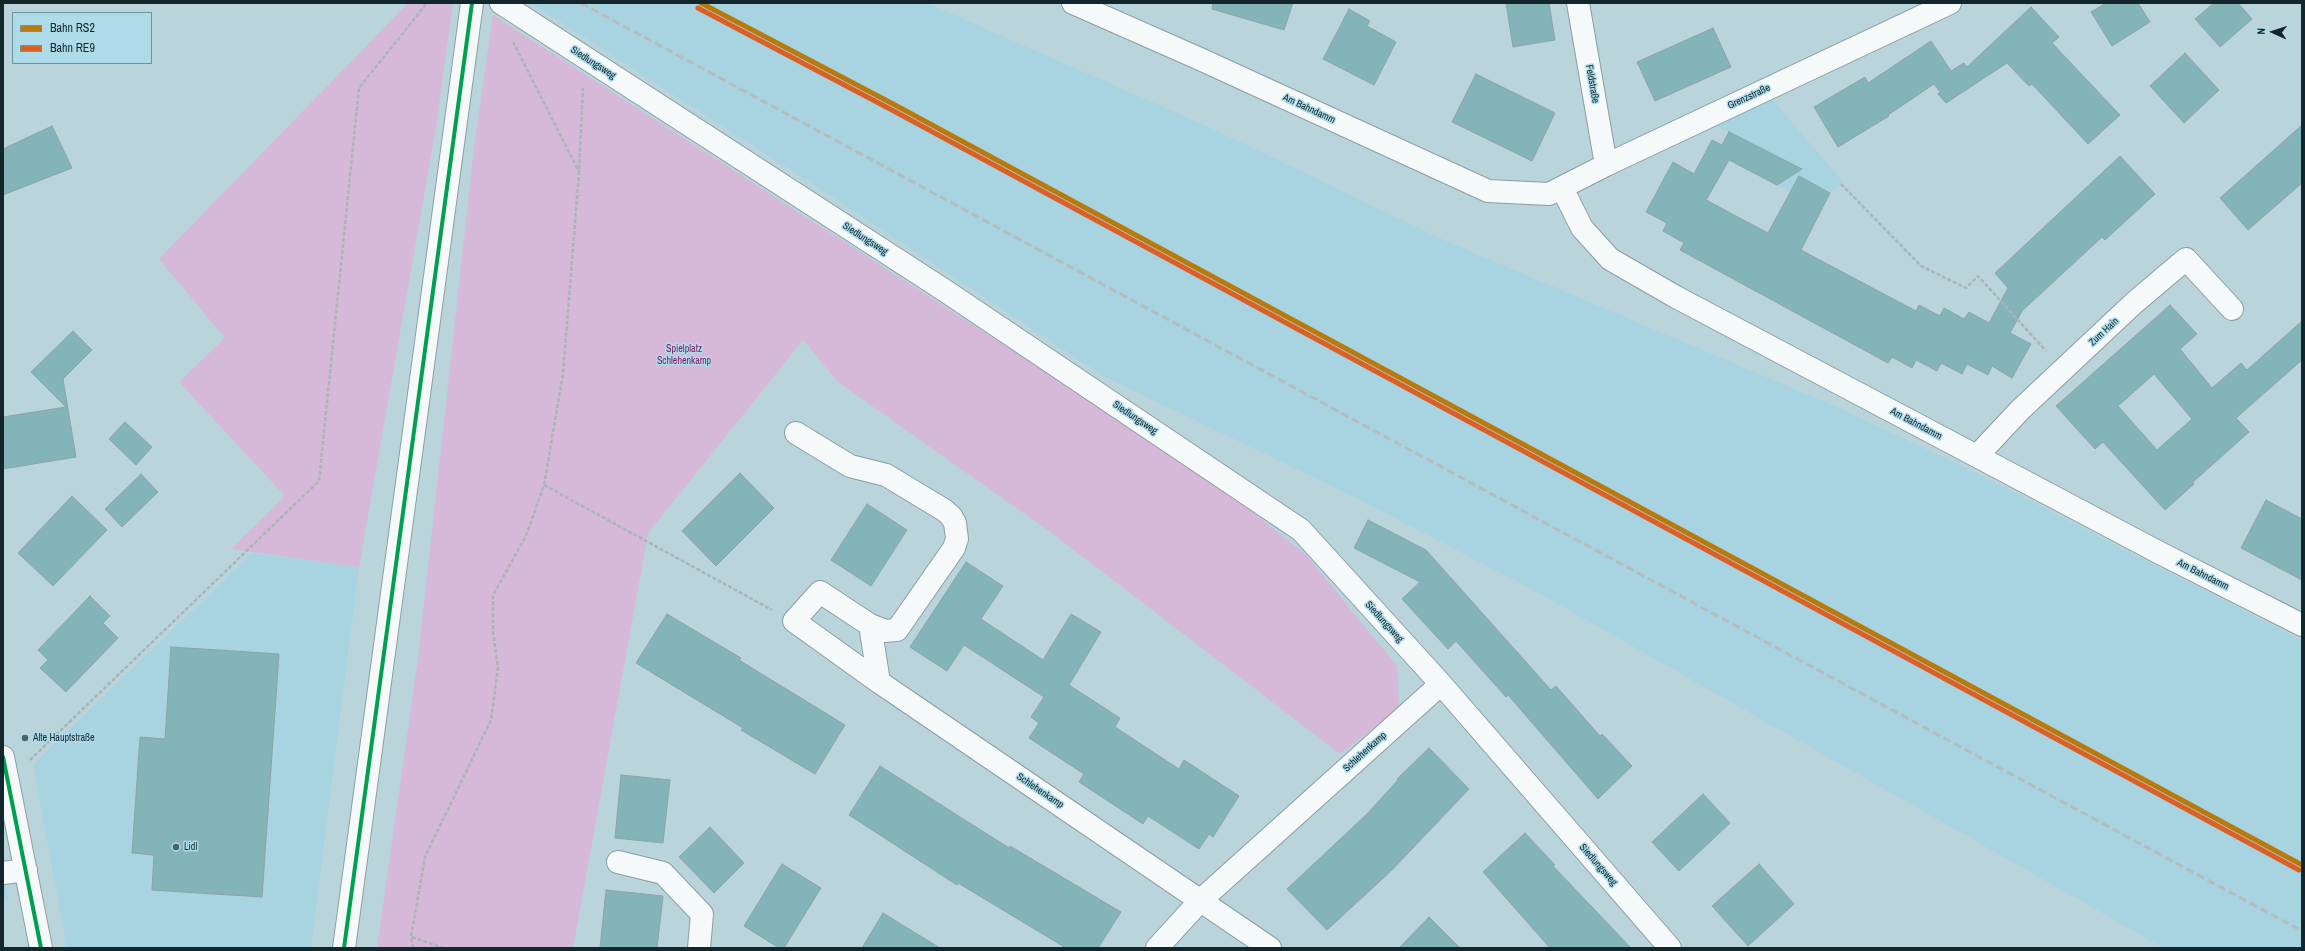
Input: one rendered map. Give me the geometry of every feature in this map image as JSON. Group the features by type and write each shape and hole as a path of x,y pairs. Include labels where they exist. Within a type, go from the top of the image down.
{"street":[{"path":"344,948 455,138 472,3"},
{"name":"Am Bahndamm","path":"1072,3 1207,62 1488,191 1556,191 1582,228 1610,259 1676,297 2302,625"},
{"name":"Feldstraße","path":"1578,3 1606,165"},
{"name":"Grenzstraße","path":"1556,191 1606,165 1950,3"},
{"name":"Siedlungsweg","path":"503,5 944,290 1301,530 1441,684 1670,948"},
{"name":"Zum Hain","path":"1977,456 2020,410 2134,304 2186,259 2232,309"},
{"path":"794,621 820,592 870,625 885,631 897,630 954,548 957,539 955,523 951,516 944,510 886,475 850,466 796,433"},
{"name":"Schlehenkamp","path":"794,621 879,682 1270,948"},
{"path":"870,625 879,682"},
{"name":"Schlehenkamp","path":"1157,948 1201,900 1441,684"},
{"path":"4,765 42,948"},
{"path":"618,862 663,873 702,914 699,948"},
{"path":"3,873 26,870"}],"path":[{"path":"4,765 30,760 318,481 358,88 427,3"},
{"path":"503,5 510,35 579,172"},
{"path":"413,948 411,937 425,857 491,720 498,668 493,631 493,595 526,536 544,485 563,374 579,172 585,57"},
{"path":"1841,184 1921,266 1966,288 1978,276 2063,370"},
{"path":"544,485 794,621"},
{"path":"411,937 443,948"}],"shaded area":[{"path":"531,3 927,3 1213,129 1448,242 1839,408 1972,471 2302,641 2302,948 2164,948 1530,588 1354,497 1104,376 811,183"},
{"path":"1770,97 1843,182 1830,193 1819,214 1787,198 1790,192 1718,154 1716,156 1706,151 1712,140 1722,145 1728,132 1712,124"},
{"path":"252,553 359,567 311,948 67,948 33,765"},
{"path":"3,874 9,902 3,900"}],"green space":[{"path":"408,3 453,3 436,127 359,567 231,549 285,496 179,382 225,338 159,259"},
{"name":"Spielplatz Schlehenkamp","path":"493,15 1213,480 1307,556 1397,666 1399,709 1340,754 1053,534 838,382 803,340 648,533 573,948 377,948 418,658 474,148"}],"building":[{"path":"1213,3 1293,3 1284,30 1212,9"},
{"path":"1506,3 1549,3 1555,40 1513,47"},
{"path":"2106,3 2138,3 2150,22 2112,46 2091,12"},
{"path":"2214,3 2238,3 2252,19 2220,47 2195,19"},
{"path":"2031,7 2059,37 2052,43 2120,115 2088,144 2032,84 2029,86 2007,63 1946,103 1938,94 1940,92 1934,84 1888,115 1889,116 1838,147 1814,107 1865,77 1868,83 1931,41 1951,71 1964,63 1967,67"},
{"path":"1349,9 1370,21 1367,26 1396,42 1374,85 1323,59"},
{"path":"1713,28 1731,67 1655,101 1637,62"},
{"path":"2185,53 2219,90 2184,123 2150,86"},
{"path":"1476,74 1555,113 1532,161 1452,122"},
{"path":"2302,125 2302,183 2248,230 2220,198"},
{"path":"52,126 72,168 3,195 3,149"},
{"path":"1729,132 1802,169 1777,185 1729,160 1706,200 1768,233 1799,176 1830,193 1801,250 1916,311 1919,305 1940,316 1944,308 1964,319 1969,312 1989,323 2008,288 1995,273 2120,156 2155,194 2105,240 2102,237 2022,311 2010,333 2031,344 2012,378 1992,366 1988,375 1967,364 1962,374 1941,363 1937,371 1916,360 1912,368 1892,357 1888,363 1680,250 1684,243 1663,231 1667,223 1646,212 1673,162 1694,174 1712,140 1722,145"},
{"path":"2170,305 2197,334 2180,349 2212,388 2241,363 2247,370 2302,321 2302,360 2236,418 2249,432 2193,482 2194,484 2165,510 2103,442 2095,449 2056,406","holes":["2154,374 2192,419 2157,450 2118,406"]},
{"path":"73,331 92,350 63,379 76,457 3,469 3,417 66,407 31,372"},
{"path":"125,422 152,447 136,465 109,439"},
{"path":"740,473 774,508 716,566 682,531"},
{"path":"141,474 158,492 122,527 105,509"},
{"path":"72,496 107,530 53,586 18,553"},
{"path":"2266,500 2302,519 2302,580 2241,548"},
{"path":"867,504 907,530 871,586 831,560"},
{"path":"1368,520 1426,550 1551,690 1556,686 1600,736 1602,734 1632,766 1598,799 1508,695 1506,697 1456,641 1448,649 1402,599 1420,582 1354,548"},
{"path":"966,562 1003,586 981,619 1043,660 1071,614 1101,632 1069,685 1120,718 1115,727 1179,769 1184,760 1239,796 1213,837 1209,834 1199,849 1148,816 1143,824 1079,782 1084,774 1029,738 1039,723 1031,717 1044,697 964,645 947,671 910,647"},
{"path":"90,596 110,616 103,623 118,638 66,692 40,668 48,660 38,650"},
{"path":"667,614 741,658 739,660 845,725 815,774 741,730 743,728 636,663"},
{"path":"171,647 279,654 262,897 152,890 154,855 132,853 140,737 165,739"},
{"path":"1429,748 1469,789 1392,870 1327,930 1287,889 1368,813 1398,780 1397,779"},
{"path":"880,766 1009,848 1010,846 1121,912 1098,948 1066,948 958,883 957,885 849,815"},
{"path":"621,775 670,780 663,843 615,838"},
{"path":"1703,794 1730,823 1679,871 1652,842"},
{"path":"710,827 744,863 714,893 679,857"},
{"path":"1525,833 1555,865 1553,866 1631,948 1550,948 1483,872"},
{"path":"782,864 821,888 784,948 779,948 744,926"},
{"path":"1759,864 1794,904 1748,946 1712,906"},
{"path":"606,890 663,896 657,948 600,948"},
{"path":"883,913 940,948 862,948"},
{"path":"1429,917 1460,948 1399,948"}],"railway":[{"path":"581,3 2302,931"}],"rail line":[{"name":"RS2","path":"701,3 895,105 2302,865"},
{"name":"RE9","path":"698,8 892,110 2299,870"}],"transit line":[{"path":"344,948 472,3"},
{"path":"3,757 41,948"}],"place":[{"name":"Alte Hauptstraße","path":"25,738"},
{"name":"Lidl","path":"176,847"}]}
